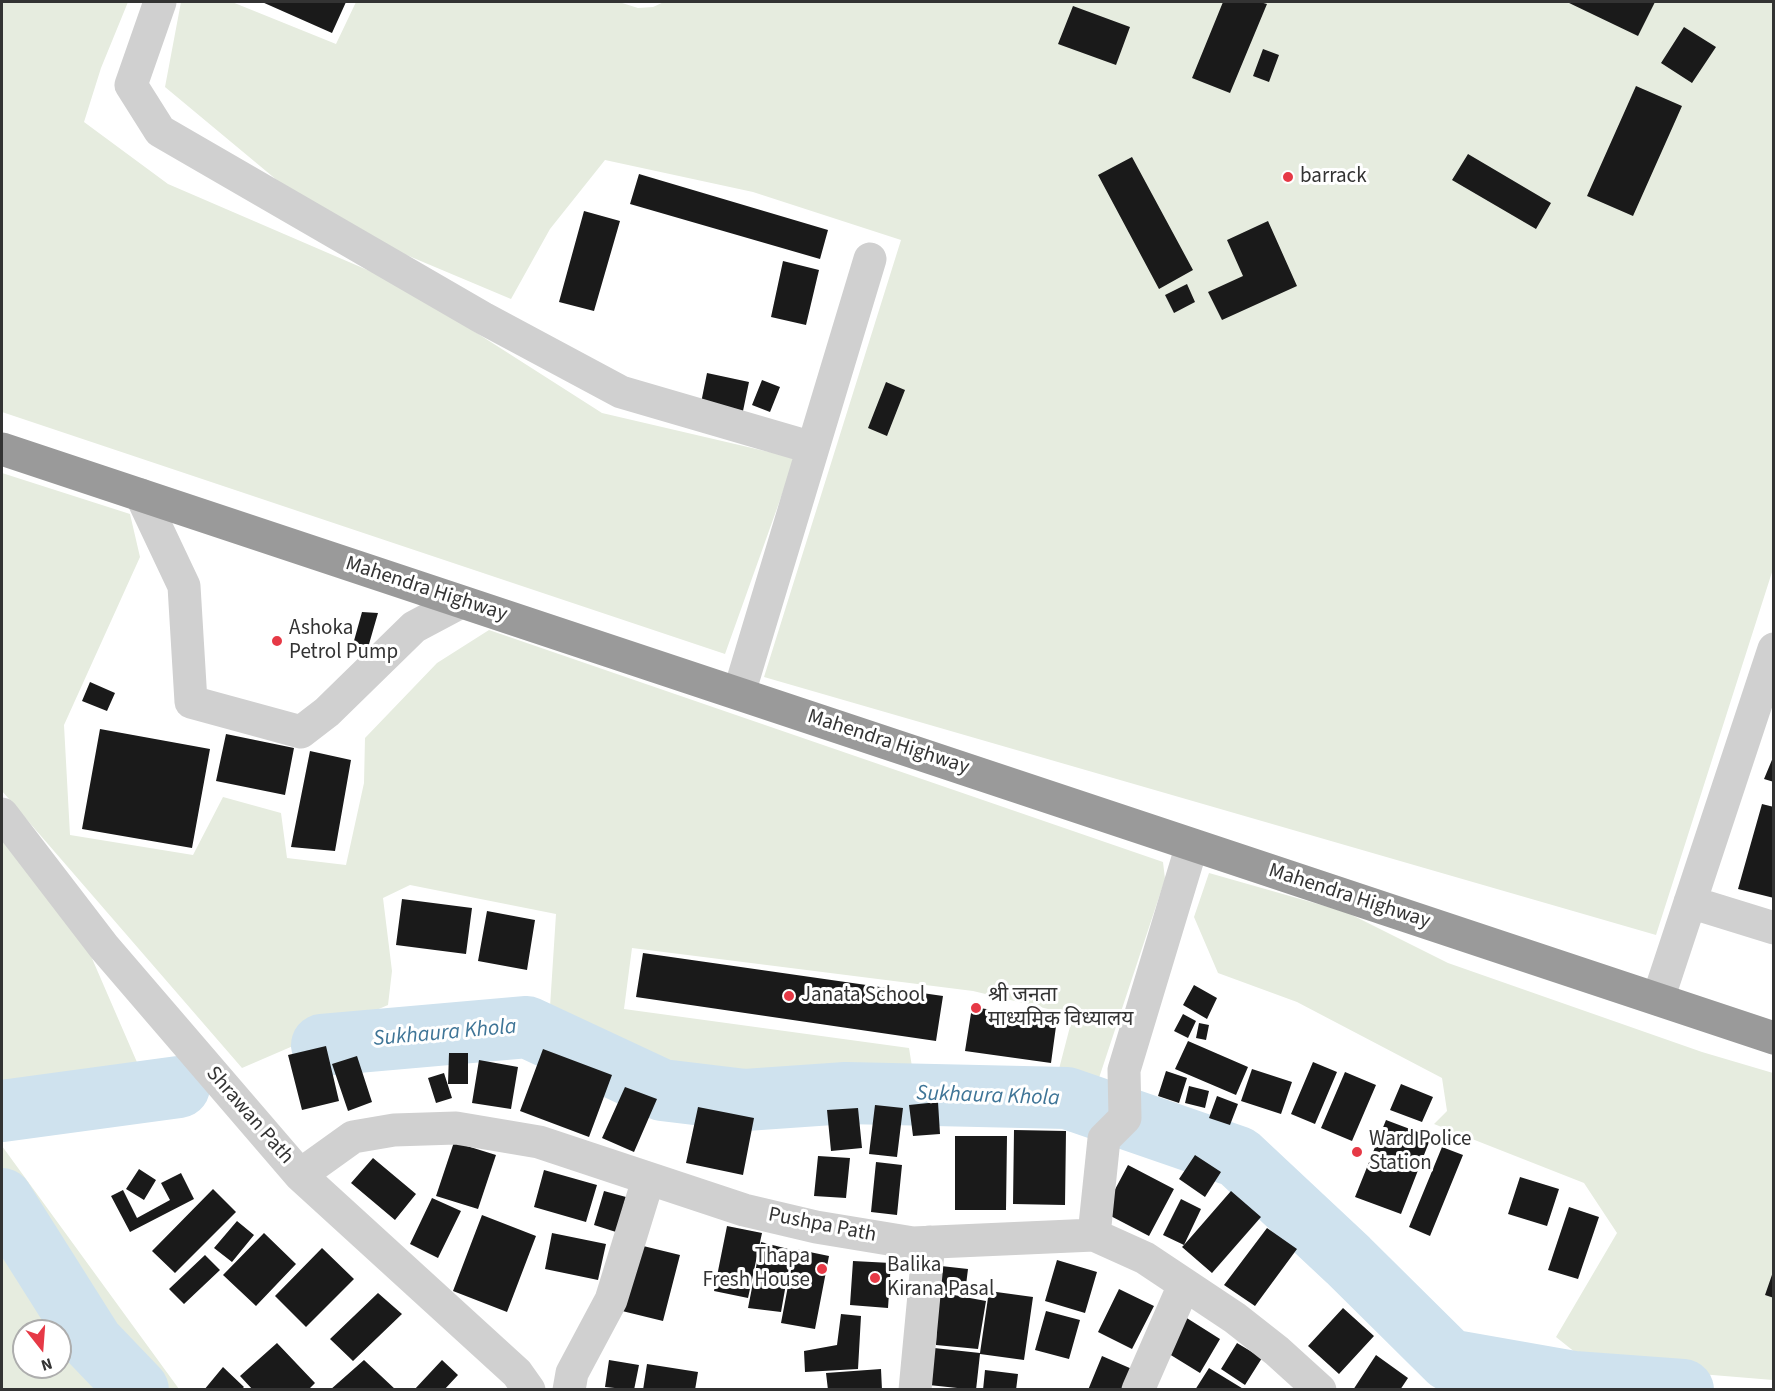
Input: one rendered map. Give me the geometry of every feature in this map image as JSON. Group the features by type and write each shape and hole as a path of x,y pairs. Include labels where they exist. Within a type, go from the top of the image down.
{"highway":[{"name":"Mahendra Highway","path":"2,449 1773,1038"}],"street":[{"path":"160,2 131,85 160,131 483,318 621,392 813,448"},
{"path":"738,693 870,259"},
{"path":"141,495 184,586 191,702 301,732 327,712 414,627 461,602"},
{"path":"1658,999 1773,650"},
{"name":"Shrawan Path","path":"2,814 104,947 300,1175 517,1373 529,1389"},
{"path":"1094,1235 1104,1139 1125,1118 1124,1070 1192,845"},
{"path":"1690,902 1773,928"},
{"name":"Pushpa Path","path":"300,1175 353,1137 394,1130 456,1128 539,1142 744,1210 816,1227 913,1243 1094,1235 1145,1258 1269,1344 1320,1389"},
{"path":"569,1389 573,1373 611,1300 648,1180"},
{"path":"915,1389 929,1242"},
{"path":"1138,1389 1184,1285"}],"shaded area":[{"path":"2,2 128,2 101,68 84,122 168,184 400,284 602,413 795,458 725,654 2,412"},
{"path":"181,2 232,2 336,44 356,2 619,2 638,8 653,7 664,2 1773,2 1773,569 1656,935 764,677 901,240 753,192 605,160 550,229 511,299 404,254 278,181 165,87"},
{"path":"2,473 130,514 140,557 64,725 70,835 193,855 223,797 281,813 287,858 346,865 364,783 365,738 437,663 489,630 1163,862 1165,879 1097,1084 1059,1069 1073,1015 973,991 632,948 624,1009 909,1048 913,1073 768,1090 639,1062 550,1007 556,914 410,885 383,898 392,971 388,1005 242,1068 2,791"},
{"path":"2,836 81,933 146,1083 2,1142"},
{"path":"1209,873 1346,912 1448,963 1702,1052 1773,1073 1773,1380 1591,1365 1556,1337 1617,1233 1584,1183 1434,1124 1447,1111 1442,1078 1297,1002 1218,973 1194,917"},
{"path":"2,1146 179,1389 2,1389"}],"building":[{"path":"262,2 346,2 332,33"},
{"path":"1223,2 1267,4 1230,93 1192,78"},
{"path":"1567,2 1655,2 1638,36"},
{"path":"1073,6 1130,27 1116,65 1058,44"},
{"path":"1684,27 1716,47 1692,83 1661,63"},
{"path":"1263,49 1279,55 1269,82 1253,76"},
{"path":"1636,86 1682,106 1633,216 1587,196"},
{"path":"1468,154 1551,203 1536,229 1452,180"},
{"path":"1132,157 1193,270 1159,289 1098,175"},
{"path":"639,174 828,230 820,259 630,204"},
{"path":"584,211 620,221 594,311 559,302"},
{"path":"1268,221 1297,286 1222,320 1208,292 1243,276 1227,240"},
{"path":"783,261 819,270 806,325 771,317"},
{"path":"1187,284 1195,302 1174,313 1165,295"},
{"path":"707,373 749,382 743,411 701,403"},
{"path":"762,380 780,387 770,412 752,405"},
{"path":"886,382 905,390 887,436 868,428"},
{"path":"362,612 378,613 365,658 352,648"},
{"path":"90,682 115,693 107,711 82,701"},
{"path":"100,729 210,749 192,848 82,829"},
{"path":"226,734 294,748 285,795 216,781"},
{"path":"310,751 351,760 335,851 291,847"},
{"path":"1774,755 1774,782 1764,779"},
{"path":"1762,804 1774,807 1774,898 1738,889"},
{"path":"402,899 472,908 466,954 396,945"},
{"path":"487,911 535,920 527,970 478,961"},
{"name":"Janata School","path":"643,953 943,996 936,1041 636,997"},
{"path":"1194,985 1217,998 1207,1019 1183,1005"},
{"path":"972,1007 1057,1019 1051,1063 965,1051"},
{"path":"1183,1014 1196,1021 1188,1038 1174,1031"},
{"path":"1199,1023 1209,1025 1206,1040 1196,1038"},
{"path":"1188,1041 1248,1067 1236,1095 1175,1069"},
{"path":"326,1046 339,1101 302,1110 288,1055"},
{"path":"543,1049 612,1075 589,1137 520,1111"},
{"path":"449,1053 468,1053 468,1084 448,1084"},
{"path":"357,1056 372,1102 348,1111 332,1064"},
{"path":"479,1060 518,1067 511,1109 472,1103"},
{"path":"1313,1062 1337,1072 1315,1124 1291,1114"},
{"path":"1252,1069 1292,1082 1281,1114 1241,1101"},
{"path":"1166,1071 1187,1078 1179,1103 1158,1096"},
{"path":"1345,1072 1376,1085 1352,1141 1321,1128"},
{"path":"444,1073 452,1098 436,1103 428,1078"},
{"path":"1401,1084 1433,1097 1422,1122 1390,1110"},
{"path":"1189,1086 1209,1091 1205,1108 1185,1103"},
{"path":"625,1087 657,1099 634,1152 602,1138"},
{"path":"1217,1096 1238,1104 1230,1125 1209,1118"},
{"path":"938,1102 940,1134 913,1136 909,1105"},
{"path":"875,1105 903,1108 897,1157 869,1154"},
{"path":"698,1107 754,1118 743,1175 686,1163"},
{"path":"858,1108 862,1148 831,1151 827,1110"},
{"path":"1386,1120 1431,1137 1401,1214 1355,1197"},
{"path":"1014,1130 1066,1131 1065,1205 1013,1204"},
{"path":"955,1136 1007,1136 1006,1210 955,1210"},
{"path":"454,1142 496,1155 478,1209 436,1196"},
{"path":"1442,1147 1463,1155 1430,1236 1409,1227"},
{"path":"1195,1155 1221,1172 1205,1197 1179,1179"},
{"path":"818,1156 850,1158 846,1198 814,1196"},
{"path":"373,1158 416,1194 395,1220 351,1183"},
{"path":"876,1162 902,1165 897,1215 871,1212"},
{"path":"1128,1165 1174,1189 1149,1236 1103,1212"},
{"path":"139,1169 156,1180 144,1200 126,1189"},
{"path":"544,1170 597,1185 586,1222 534,1207"},
{"path":"181,1173 194,1199 130,1232 111,1196 123,1190 137,1218 170,1200 161,1183"},
{"path":"1520,1177 1559,1189 1547,1226 1508,1214"},
{"path":"213,1189 236,1212 175,1273 152,1251"},
{"path":"604,1191 626,1197 616,1232 594,1225"},
{"path":"1231,1191 1261,1217 1212,1273 1182,1247"},
{"path":"432,1198 461,1211 438,1258 410,1244"},
{"path":"1181,1199 1201,1209 1184,1245 1163,1235"},
{"path":"1569,1207 1599,1217 1578,1279 1548,1270"},
{"path":"482,1215 536,1236 507,1312 453,1291"},
{"path":"237,1221 254,1235 232,1262 214,1248"},
{"path":"727,1226 762,1233 748,1298 714,1291"},
{"path":"1267,1228 1297,1249 1255,1306 1224,1285"},
{"path":"264,1233 296,1264 256,1306 223,1275"},
{"path":"552,1233 606,1244 598,1280 545,1269"},
{"path":"761,1242 792,1250 781,1312 748,1308"},
{"path":"635,1244 680,1255 663,1321 618,1310"},
{"path":"322,1248 354,1279 306,1327 275,1296"},
{"path":"795,1249 829,1256 815,1329 781,1323"},
{"path":"205,1255 220,1270 184,1304 169,1289"},
{"path":"1057,1260 1097,1272 1085,1313 1045,1301"},
{"path":"853,1261 891,1263 888,1308 850,1305"},
{"path":"932,1265 968,1269 965,1293 930,1289"},
{"path":"1774,1269 1774,1298 1765,1295"},
{"path":"1119,1289 1154,1306 1132,1349 1098,1332"},
{"path":"989,1291 1033,1297 1024,1360 980,1354 976,1390 929,1385 934,1348 980,1353"},
{"path":"938,1292 986,1301 978,1349 936,1345"},
{"path":"378,1293 402,1314 353,1361 330,1339"},
{"path":"1343,1308 1374,1336 1339,1374 1308,1346"},
{"path":"1046,1311 1080,1320 1069,1359 1035,1350"},
{"path":"841,1314 861,1316 858,1369 805,1372 804,1351 837,1345"},
{"path":"1182,1315 1220,1339 1200,1373 1161,1349"},
{"path":"277,1343 315,1383 308,1390 253,1390 240,1376"},
{"path":"1237,1343 1262,1358 1245,1385 1221,1369"},
{"path":"1376,1355 1408,1378 1400,1390 1353,1390"},
{"path":"1102,1356 1132,1369 1123,1390 1088,1390"},
{"path":"364,1360 396,1390 330,1390"},
{"path":"442,1360 458,1375 444,1390 414,1390"},
{"path":"609,1360 639,1365 634,1390 605,1387"},
{"path":"647,1364 698,1372 695,1390 643,1390"},
{"path":"223,1367 244,1387 241,1390 204,1390"},
{"path":"1209,1368 1245,1390 1195,1390"},
{"path":"881,1369 882,1390 828,1390 826,1373"},
{"path":"985,1370 1018,1374 1016,1390 983,1390"}],"waterway":[{"name":"Sukhaura Khola","path":"322,1045 527,1027 662,1090 745,1100 846,1093 1067,1098 1238,1157 1348,1260 1449,1360 1574,1382 1683,1390"},
{"name":"Sukhaura Khola","path":"2,1111 179,1087"},
{"path":"2,1199 93,1343 138,1390"}],"place":[{"name":"barrack","path":"1288,177"},
{"name":"Ashoka Petrol Pump","path":"277,641"},
{"name":"Janata School","path":"789,996"},
{"name":"श्री जनता माध्यमिक विध्यालय","path":"976,1008"},
{"name":"Ward Police Station","path":"1357,1152"},
{"name":"Thapa Fresh House","path":"822,1269"},
{"name":"Balika Kirana Pasal","path":"875,1278"}]}
